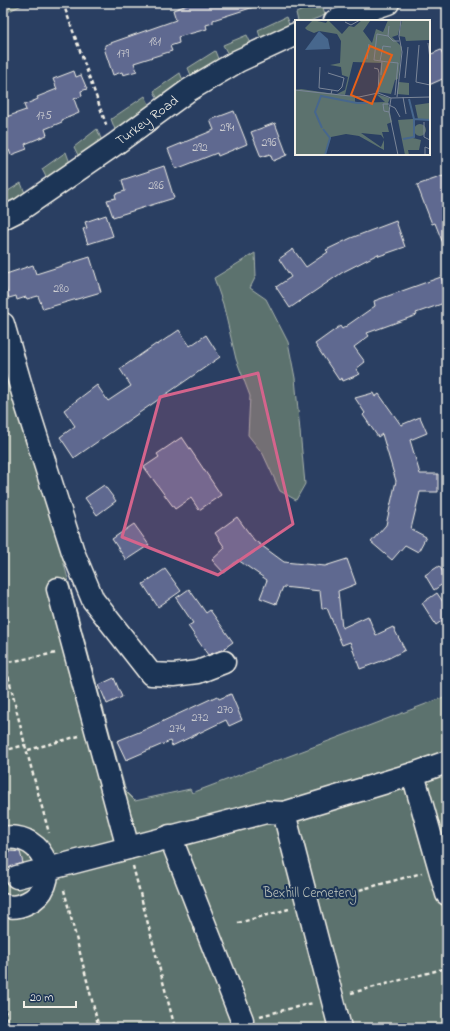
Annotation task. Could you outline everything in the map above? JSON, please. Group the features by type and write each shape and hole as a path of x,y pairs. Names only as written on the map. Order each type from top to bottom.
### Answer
{"street":[{"path":"338,20 388,3"},
{"name":"Turkey Road","path":"3,218 21,209 114,145 189,90 238,61 295,34"},
{"path":"3,324 73,552 93,600 151,674 174,675 198,672 224,662"},
{"path":"58,589 128,848"},
{"path":"8,879 266,812 284,813 413,774 447,762"},
{"path":"413,774 447,894"},
{"path":"284,813 340,1028"},
{"path":"170,836 242,1020 241,1028"},
{"path":"3,838 19,838 32,843 42,854 47,869 46,880 41,892 32,901 20,906 7,907 3,905"}],"path":[{"path":"63,3 114,145"},
{"path":"3,663 74,649"},
{"path":"28,750 96,731"},
{"path":"3,751 25,745"},
{"path":"128,848 175,1028"},
{"path":"238,923 440,868"},
{"path":"3,1003 4,1013 10,1028"}],"highlighted area":[{"path":"258,373 293,524 218,575 122,537 160,397"}],"green space":[{"path":"3,3 26,3 3,14"},
{"path":"321,3 325,15 312,20 298,20 296,13"},
{"path":"286,17 291,29 262,43 258,30"},
{"path":"247,35 253,48 230,58 223,45"},
{"path":"215,51 220,64 193,80 188,68"},
{"path":"180,73 185,85 160,104 154,91"},
{"path":"145,96 152,110 117,135 111,119"},
{"path":"97,129 102,141 79,157 74,147"},
{"path":"66,152 70,163 47,179 42,169"},
{"path":"21,183 25,193 3,210 3,194"},
{"path":"255,253 256,276 250,288 266,299 288,342 295,378 305,484 296,500 280,491 263,454 248,435 250,396 236,359 223,304 214,278"},
{"name":"Bexhill Cemetery","path":"3,345 53,514 64,564 126,792 135,801 190,789 192,793 447,696 447,1028 3,1028"}],"building":[{"path":"193,3 256,3 257,6 213,20 213,23 206,25 207,29 178,37 179,43 170,46 172,51 134,63 137,71 123,75 122,72 113,75 104,48 105,45 176,20 173,10"},
{"path":"441,50 447,66 447,77 430,85 430,55"},
{"path":"74,71 76,77 81,75 87,89 81,91 82,96 74,99 79,113 45,129 47,135 25,144 27,149 11,155 9,150 3,153 3,118 26,110 24,105 38,99 37,97 57,89 53,79"},
{"path":"234,111 247,144 218,156 217,153 176,169 168,149 214,130 210,120"},
{"path":"275,123 287,155 273,161 270,154 261,157 251,132"},
{"path":"164,166 174,198 113,217 107,200 116,198 115,194 125,191 122,180"},
{"path":"443,176 447,185 447,251 435,223 432,224 417,185"},
{"path":"106,215 113,236 88,244 83,229 87,228 85,222"},
{"path":"396,221 405,247 379,256 378,254 343,272 290,308 276,287 291,277 279,259 293,249 306,267 328,252 326,250 351,238"},
{"path":"90,257 101,292 43,309 38,296 27,299 26,297 17,300 16,296 9,298 3,280 3,275 33,265 36,274"},
{"path":"441,277 447,293 447,302 416,313 417,315 367,333 369,336 354,347 365,362 356,369 360,374 343,381 342,378 339,380 315,344 340,326 342,329 375,306 374,301"},
{"path":"179,330 190,346 206,335 220,357 74,458 60,437 75,426 64,410 97,385 108,401 131,386 120,369"},
{"path":"373,393 375,397 379,394 401,425 420,417 427,433 410,440 420,474 438,474 438,492 420,492 411,529 426,537 418,552 405,545 392,560 371,542 386,525 396,481 382,434 378,437 363,415 365,413 355,398"},
{"path":"182,437 221,495 199,510 191,498 175,509 144,467 159,457 157,454"},
{"path":"104,485 116,501 97,515 85,498"},
{"path":"237,517 254,540 284,562 325,566 347,559 356,584 338,591 342,628 368,616 376,635 393,627 405,650 387,659 360,669 350,642 342,645 327,608 322,609 320,591 283,587 276,604 260,598 267,580 238,560 224,573 212,560 225,548 215,533"},
{"path":"134,524 149,545 126,560 112,539"},
{"path":"439,566 447,578 447,581 434,590 425,575"},
{"path":"165,569 181,591 158,607 143,584"},
{"path":"189,589 206,613 210,610 233,642 222,650 208,655 188,626 193,623 176,598"},
{"path":"437,593 447,608 447,617 436,625 422,603"},
{"path":"114,678 122,697 107,704 99,685"},
{"path":"231,694 242,720 229,726 226,720 172,746 170,741 126,760 117,741 217,696 219,699"},
{"path":"3,852 20,852 23,863 9,868 5,874 3,874"}]}
